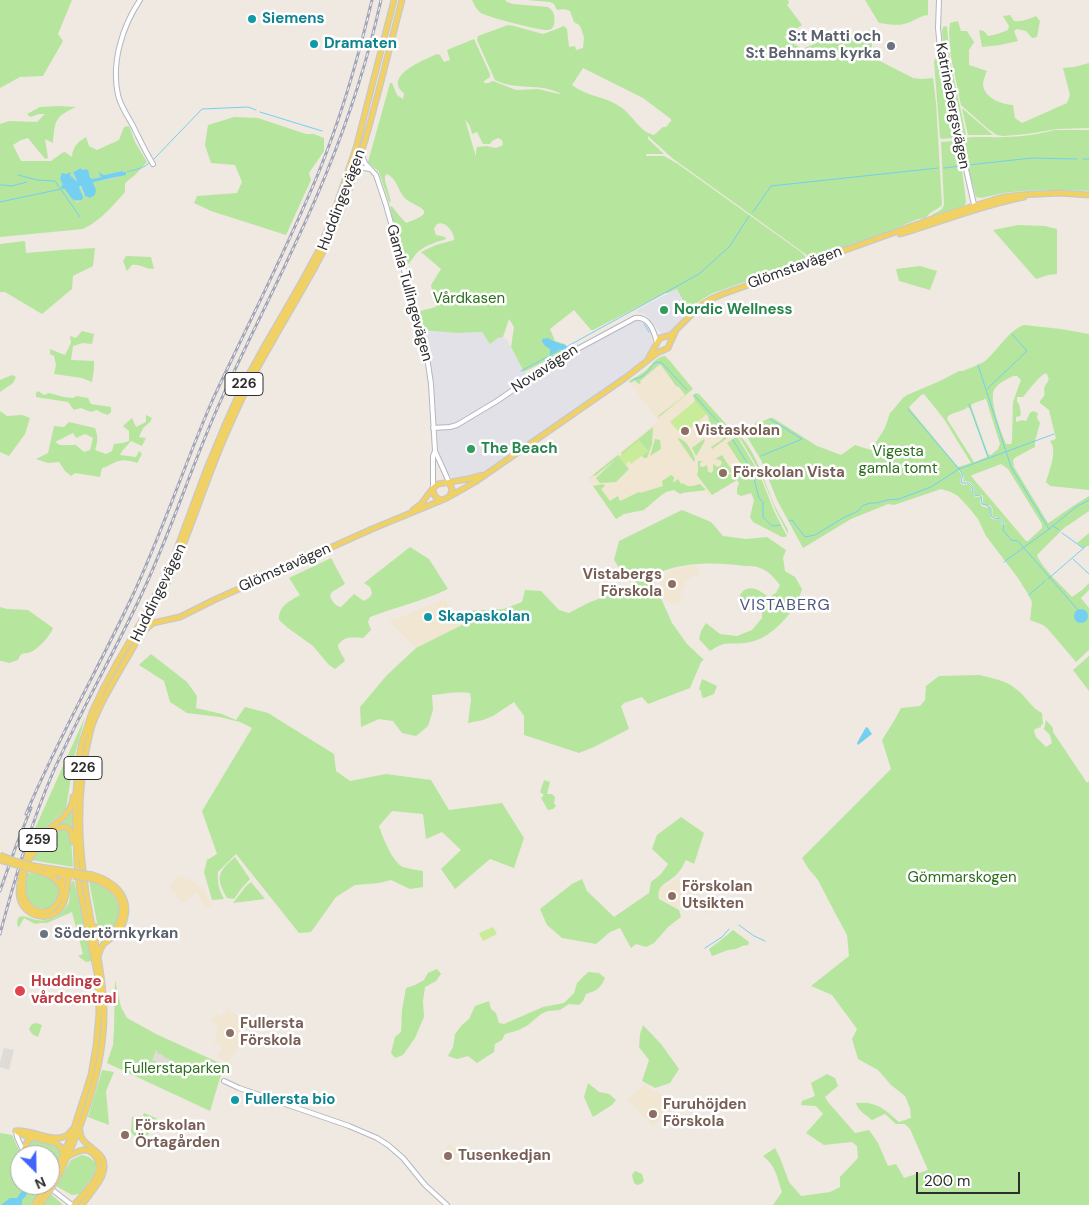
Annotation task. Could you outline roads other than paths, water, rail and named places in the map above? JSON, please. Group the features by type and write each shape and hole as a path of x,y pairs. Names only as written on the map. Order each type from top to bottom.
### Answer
{"main road":[{"name":"Huddingevägen","path":"77,1127 91,1075 99,1013 98,978 80,891 77,865 75,807 78,763 82,742 92,712 116,664 146,615 172,562 206,468 240,393 321,244 336,208 353,158 394,0"},
{"name":"Huddingevägen","path":"60,1166 94,1081 103,1034 104,992 85,889 79,807 84,761 93,724 102,703 152,614 180,553 230,426 268,349 322,254 337,222 361,153 402,0"},
{"name":"Glömstavägen","path":"647,360 659,339 676,330 691,314 711,299 929,220 974,208 1043,194 1089,194"},
{"name":"Glömstavägen","path":"139,638 152,623 180,617 214,600 421,510 475,482 668,347 676,330"},
{"path":"664,337 669,339 670,343"},
{"path":"657,343 659,348 663,350"},
{"name":"Glömstavägen","path":"406,515 421,504 438,484 468,480 490,472"},
{"path":"449,482 452,489 450,496"},
{"path":"433,489 435,496 442,500"},
{"path":"146,615 152,614 164,620"},
{"name":"259","path":"69,874 64,902 55,913 49,916 35,916 23,906 19,896 22,866 42,836 68,812 76,787"},
{"path":"69,874 62,888 59,902 55,907 39,912 29,906 24,896 23,888 26,866 35,849 50,833 59,828 66,827 71,830 77,865"},
{"name":"259","path":"0,855 34,868"},
{"name":"259","path":"0,860 34,868 93,877 108,886 120,900 122,910 117,928 110,934 99,934 89,910"},
{"path":"34,868 51,875 62,888"},
{"path":"93,877 110,883 118,890 124,898 127,910 124,922 118,932 100,947 98,957"},
{"path":"16,1131 22,1130 56,1138 66,1136 77,1127 83,1141 98,1151 104,1168 101,1177 82,1205"},
{"path":"16,1131 20,1134 56,1143 61,1147 65,1156 84,1150 94,1154 98,1161 99,1168 97,1174 86,1192 73,1205"},
{"path":"26,1145 27,1142 34,1137"}],"street":[{"path":"140,0 131,14 122,35 116,74 118,96 152,162"},
{"name":"Katrinebergsvägen","path":"939,0 938,28 941,58 974,208"},
{"name":"Gamla Tullingevägen","path":"361,153 365,163 376,175 386,204 426,350 431,384 435,451 449,482"},
{"path":"353,158 357,165 370,169"},
{"name":"Novavägen","path":"433,428 457,425 497,401 554,361 632,319 638,317 646,320 654,331 664,337"},
{"path":"654,331 657,343"},
{"name":"Gamla Tullingevägen","path":"433,489 433,456 435,451"},
{"path":"224,1081 377,1138 404,1158 425,1185 447,1205"},
{"path":"16,1131 20,1145"},
{"path":"60,1195 73,1205"}],"water":[{"path":"81,168 82,170 88,170 92,179 101,177 100,171 104,175 122,171 126,172 126,175 94,182 95,195 90,198 85,196 80,186 83,197 82,200 76,201 65,189 62,189 61,186 63,185 60,179 62,173 71,172 70,175 77,181 73,172"},
{"path":"548,338 569,347 563,351 560,349 550,355 550,349 542,341 542,339"},
{"path":"1078,609 1084,609 1088,616 1084,623 1078,623 1074,619 1074,613"},
{"path":"866,727 872,734 858,745 857,743"},
{"path":"19,1195 26,1195 22,1200 22,1205 1,1205 10,1198 17,1198"}],"waterway":[{"path":"153,160 202,109 248,107 256,110"},
{"path":"260,112 322,131"},
{"path":"968,165 1032,158 1077,159"},
{"path":"1083,159 1089,159"},
{"path":"127,172 150,162"},
{"path":"944,168 960,166"},
{"path":"753,212 771,186 938,168"},
{"path":"18,175 37,180 55,181 80,217"},
{"path":"0,185 12,186 27,182"},
{"path":"0,202 61,189"},
{"path":"568,346 699,274 730,246 749,216"},
{"path":"644,324 649,332"},
{"path":"987,389 1027,351 1012,334"},
{"path":"521,371 562,349"},
{"path":"634,379 646,374 654,363 660,362 687,390"},
{"path":"978,365 1011,467 1049,529"},
{"path":"694,395 727,432"},
{"path":"969,404 988,457"},
{"path":"908,409 959,469 1054,434"},
{"path":"761,456 802,439 770,419"},
{"path":"733,440 752,471 759,498 763,502 763,517 771,525 780,525"},
{"path":"789,521 792,520 805,537 815,535 858,511 862,506 899,499 931,487 959,469 963,475 962,483 969,483 973,487 973,494 981,496 982,504 989,506 992,517 999,518 1004,524 1003,530 1011,540 1018,541 1078,610"},
{"path":"1004,562 1076,507 1089,500"},
{"path":"1053,526 1059,530"},
{"path":"1062,533 1083,548"},
{"path":"1048,579 1086,546"},
{"path":"1073,559 1089,574"},
{"path":"1029,595 1045,581"},
{"path":"739,925 754,936 765,941"},
{"path":"705,948 722,937 729,929"}],"railway":[{"path":"26,814 142,574 213,399 306,203 334,131 348,88 372,0"},
{"path":"0,934 24,851 54,770 150,577 221,400 326,174 357,88 381,0"},
{"path":"0,891 31,808"}],"place":[{"name":"Siemens","path":"252,19"},
{"name":"Dramaten","path":"314,44"},
{"name":"S:t Matti och S:t Behnams kyrka","path":"891,46"},
{"name":"Nordic Wellness","path":"664,310"},
{"name":"Vistaskolan","path":"685,431"},
{"name":"The Beach","path":"471,449"},
{"name":"Förskolan Vista","path":"723,473"},
{"name":"Vistabergs Förskola","path":"672,584"},
{"name":"Skapaskolan","path":"428,617"},
{"name":"Förskolan Utsikten","path":"672,896"},
{"name":"Södertörnkyrkan","path":"44,934"},
{"name":"Huddinge vårdcentral","path":"20,991"},
{"name":"Fullersta Förskola","path":"230,1033"},
{"name":"Fullersta bio","path":"235,1100"},
{"name":"Furuhöjden Förskola","path":"653,1114"},
{"name":"Förskolan Örtagården","path":"125,1135"},
{"name":"Tusenkedjan","path":"448,1156"}],"district":[{"name":"VISTABERG","path":"785,606"}],"park label":[{"name":"Vårdkasen","path":"469,299"},
{"name":"Vigesta gamla tomt","path":"898,460"},
{"name":"Gömmarskogen","path":"962,878"},
{"name":"Fullerstaparken","path":"177,1069"}]}
